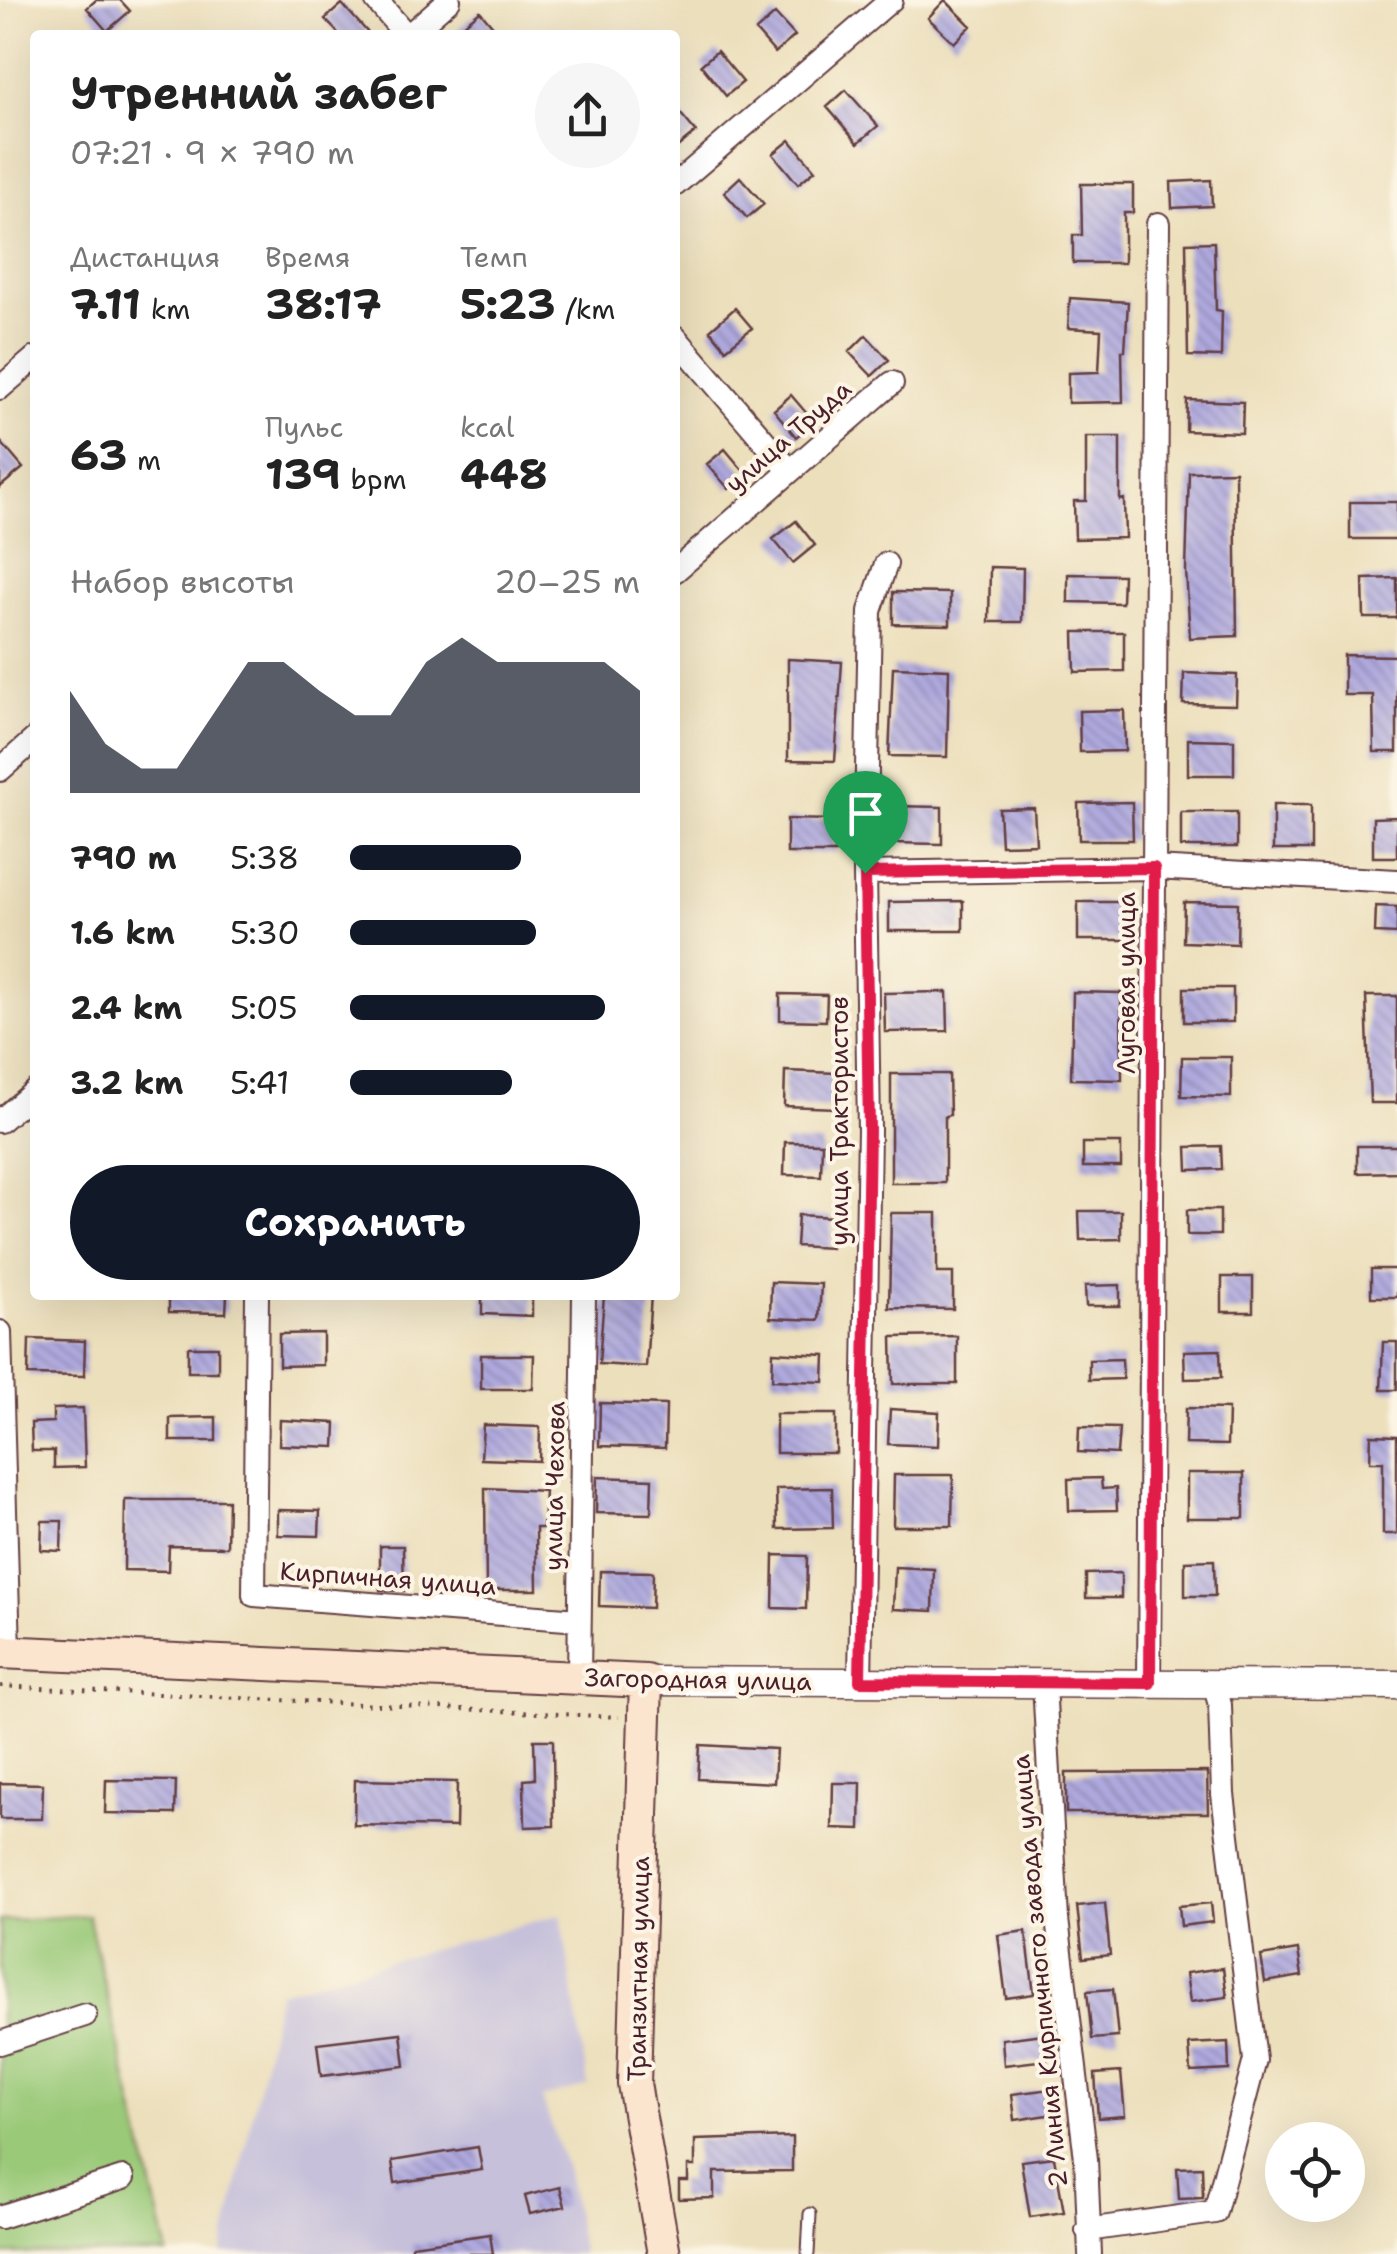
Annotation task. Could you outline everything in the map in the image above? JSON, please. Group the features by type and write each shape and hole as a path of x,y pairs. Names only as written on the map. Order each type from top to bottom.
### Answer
{"main road":[{"name":"Загородная улица","path":"5,1651 646,1681"},
{"name":"Транзитная улица","path":"646,1681 634,2084 664,2254"}],"street":[{"path":"376,0 403,30"},
{"path":"413,30 449,0"},
{"path":"680,181 890,0"},
{"name":"Луговая улица","path":"1150,1683 1158,224"},
{"path":"680,343 790,472"},
{"path":"0,388 30,362"},
{"name":"улица Труда","path":"680,567 892,383"},
{"name":"улица Трактористов","path":"860,1681 869,1130 865,873 870,610 886,564"},
{"path":"0,770 30,743"},
{"path":"865,873 1154,868 1397,881"},
{"path":"0,1121 30,1095"},
{"name":"Кирпичная улица","path":"257,1300 254,1595 579,1620"},
{"name":"улица Чехова","path":"579,1678 584,1300"},
{"path":"0,1332 9,1614 5,1651"},
{"name":"Загородная улица","path":"646,1681 1397,1685"},
{"name":"2 Линия Кирпичного завода улица","path":"1044,1683 1057,1919 1086,2159 1090,2254"},
{"path":"1087,2230 1216,2212 1255,2060 1223,1794 1220,1705 1214,1684"},
{"path":"0,2043 85,2015"},
{"path":"0,2217 123,2178"}],"lane":[{"path":"808,2254 810,2214"}],"path":[{"path":"0,1686 645,1718"}],"shaded area":[{"path":"561,1914 588,2086 542,2098 567,2171 582,2254 222,2254 279,1992"}],"green space":[{"path":"88,1915 168,2254 0,2254 0,1921"}],"building":[{"path":"96,0 120,0 130,11 106,30 87,8"},
{"path":"945,0 971,26 954,43 928,18"},
{"path":"342,4 365,30 335,30 325,19"},
{"path":"480,11 496,30 457,30"},
{"path":"775,14 795,36 775,53 756,31"},
{"path":"717,51 743,82 726,96 701,65"},
{"path":"846,90 878,126 858,143 827,107"},
{"path":"680,113 696,132 680,145"},
{"path":"790,140 815,170 798,184 773,154"},
{"path":"740,177 764,204 747,218 724,192"},
{"path":"1211,180 1212,206 1172,208 1171,182"},
{"path":"1081,184 1133,184 1133,213 1124,213 1124,263 1073,263 1073,235 1082,235"},
{"path":"1214,242 1216,310 1222,311 1221,357 1188,356 1186,243"},
{"path":"1070,298 1128,302 1122,351 1123,402 1068,403 1068,373 1099,372 1101,330 1068,328"},
{"path":"735,308 752,328 726,349 710,330"},
{"path":"866,335 889,360 872,376 849,352"},
{"path":"791,395 814,422 796,437 774,410"},
{"path":"1187,400 1243,402 1242,433 1186,431"},
{"path":"1086,437 1120,437 1120,500 1124,499 1125,538 1075,539 1074,501 1086,501"},
{"path":"0,441 23,468 0,487"},
{"path":"725,449 746,474 729,489 707,464"},
{"path":"1235,471 1237,636 1190,638 1186,570 1189,472"},
{"path":"1350,502 1397,502 1397,539 1350,539"},
{"path":"796,521 815,545 793,563 773,539"},
{"path":"990,567 1023,568 1022,622 989,622"},
{"path":"1068,574 1123,575 1122,603 1068,602"},
{"path":"1397,578 1397,618 1364,618 1363,579"},
{"path":"893,592 950,593 950,625 893,624"},
{"path":"1074,632 1124,632 1124,671 1075,672"},
{"path":"1344,655 1397,656 1397,752 1374,752 1373,695 1344,695"},
{"path":"788,659 842,662 835,761 788,760"},
{"path":"893,667 949,669 947,757 889,756"},
{"path":"1184,673 1237,675 1236,705 1183,704"},
{"path":"1124,710 1125,751 1080,752 1079,711"},
{"path":"1188,739 1234,740 1234,775 1188,775"},
{"path":"1132,802 1133,840 1079,840 1078,803"},
{"path":"1273,805 1311,805 1311,850 1273,850"},
{"path":"891,806 942,807 942,844 890,843"},
{"path":"1034,808 1036,844 1001,845 999,809"},
{"path":"1181,812 1237,812 1237,847 1181,847"},
{"path":"1397,817 1397,857 1373,857 1373,818"},
{"path":"787,819 835,820 835,853 787,853"},
{"path":"963,901 963,931 889,931 889,902"},
{"path":"1078,902 1127,902 1127,940 1078,940"},
{"path":"1184,902 1238,903 1237,944 1183,942"},
{"path":"1376,906 1397,907 1397,934 1375,933"},
{"path":"1184,988 1233,988 1233,1022 1184,1022"},
{"path":"947,992 948,1031 885,1032 884,993"},
{"path":"1073,992 1121,993 1122,1080 1071,1079"},
{"path":"780,994 827,995 826,1021 780,1020"},
{"path":"1366,996 1397,996 1397,1103 1370,1103"},
{"path":"1182,1057 1231,1057 1231,1097 1181,1096"},
{"path":"785,1071 837,1073 836,1108 784,1106"},
{"path":"891,1074 949,1074 945,1183 891,1183"},
{"path":"785,1142 822,1143 821,1176 784,1175"},
{"path":"1083,1143 1121,1143 1121,1167 1083,1167"},
{"path":"1221,1146 1222,1169 1188,1170 1187,1147"},
{"path":"1357,1146 1397,1146 1397,1172 1357,1173"},
{"path":"1187,1210 1220,1210 1220,1235 1187,1235"},
{"path":"1079,1211 1121,1211 1121,1239 1080,1240"},
{"path":"891,1213 937,1213 937,1273 953,1273 953,1309 889,1308"},
{"path":"798,1215 832,1217 831,1248 796,1246"},
{"path":"1371,1269 1397,1269 1397,1297 1371,1297"},
{"path":"1222,1277 1253,1277 1253,1312 1222,1312"},
{"path":"771,1282 821,1284 819,1320 770,1318"},
{"path":"1120,1285 1120,1306 1086,1306 1085,1286"},
{"path":"169,1300 227,1300 226,1313 169,1312"},
{"path":"482,1300 532,1300 532,1316 482,1314"},
{"path":"604,1300 651,1300 646,1367 599,1364"},
{"path":"323,1333 323,1365 279,1366 279,1334"},
{"path":"957,1336 957,1384 893,1384 892,1337"},
{"path":"29,1339 85,1341 84,1376 28,1375"},
{"path":"1383,1342 1397,1342 1397,1390 1381,1390"},
{"path":"188,1347 218,1347 218,1372 188,1372"},
{"path":"1220,1350 1221,1378 1185,1379 1184,1351"},
{"path":"773,1352 825,1355 824,1382 772,1380"},
{"path":"481,1355 534,1355 533,1389 481,1389"},
{"path":"1122,1359 1123,1379 1089,1380 1089,1360"},
{"path":"600,1403 666,1405 665,1448 599,1446"},
{"path":"83,1408 85,1467 54,1468 54,1451 32,1451 31,1423 53,1422 53,1409"},
{"path":"1186,1408 1228,1409 1227,1445 1185,1444"},
{"path":"890,1409 939,1412 938,1446 888,1444"},
{"path":"776,1414 836,1414 836,1453 776,1453"},
{"path":"216,1417 216,1441 170,1441 170,1418"},
{"path":"280,1420 336,1423 335,1447 279,1445"},
{"path":"483,1425 540,1427 539,1461 481,1459"},
{"path":"1079,1427 1119,1428 1117,1454 1078,1452"},
{"path":"1371,1435 1397,1436 1397,1534 1383,1534 1383,1462 1370,1462"},
{"path":"1187,1473 1244,1473 1244,1518 1187,1518"},
{"path":"894,1475 953,1475 952,1526 893,1526"},
{"path":"597,1477 652,1479 651,1514 596,1513"},
{"path":"1101,1478 1102,1489 1116,1488 1117,1510 1069,1511 1068,1479"},
{"path":"485,1488 545,1491 543,1528 536,1528 537,1590 486,1590"},
{"path":"832,1488 833,1528 777,1529 776,1489"},
{"path":"125,1500 228,1500 227,1547 169,1546 168,1571 124,1570"},
{"path":"278,1510 320,1511 319,1536 278,1535"},
{"path":"42,1521 62,1521 61,1551 41,1550"},
{"path":"380,1546 403,1546 404,1591 380,1590"},
{"path":"774,1555 807,1556 806,1609 773,1608"},
{"path":"1214,1560 1215,1596 1185,1596 1185,1561"},
{"path":"895,1567 934,1569 933,1611 893,1609"},
{"path":"600,1571 653,1572 652,1608 599,1606"},
{"path":"1121,1573 1121,1598 1086,1598 1086,1574"},
{"path":"534,1740 553,1740 554,1826 525,1827 524,1780 535,1779"},
{"path":"700,1745 776,1749 774,1783 698,1779"},
{"path":"1207,1772 1208,1813 1066,1813 1066,1773"},
{"path":"106,1780 176,1781 175,1814 105,1813"},
{"path":"355,1780 457,1782 456,1827 354,1825"},
{"path":"0,1783 43,1784 42,1819 0,1819"},
{"path":"833,1783 861,1783 860,1829 832,1828"},
{"path":"1105,1903 1110,1955 1083,1958 1077,1906"},
{"path":"1211,1903 1213,1922 1181,1926 1179,1906"},
{"path":"1026,1931 1034,1994 1006,1998 998,1935"},
{"path":"1298,1950 1302,1976 1265,1982 1261,1956"},
{"path":"1223,1968 1227,1997 1190,2002 1186,1973"},
{"path":"1113,1989 1118,2037 1092,2039 1087,1991"},
{"path":"401,2033 405,2066 321,2076 317,2043"},
{"path":"1044,2034 1047,2060 1004,2065 1002,2039"},
{"path":"1228,2042 1229,2070 1191,2072 1189,2044"},
{"path":"1121,2072 1125,2116 1098,2118 1095,2074"},
{"path":"1051,2089 1055,2114 1015,2120 1012,2094"},
{"path":"792,2137 792,2171 714,2172 714,2198 679,2199 679,2181 688,2181 688,2166 695,2166 695,2140"},
{"path":"478,2147 482,2170 395,2183 392,2161"},
{"path":"1054,2157 1064,2212 1030,2217 1021,2161"},
{"path":"1202,2167 1203,2198 1179,2199 1177,2168"},
{"path":"560,2187 565,2206 530,2214 525,2196"},
{"path":"490,2234 493,2254 412,2254 412,2245"}],"route":[{"path":"1154,868 1150,1683 860,1681 869,1130 865,873 1154,868"}]}
